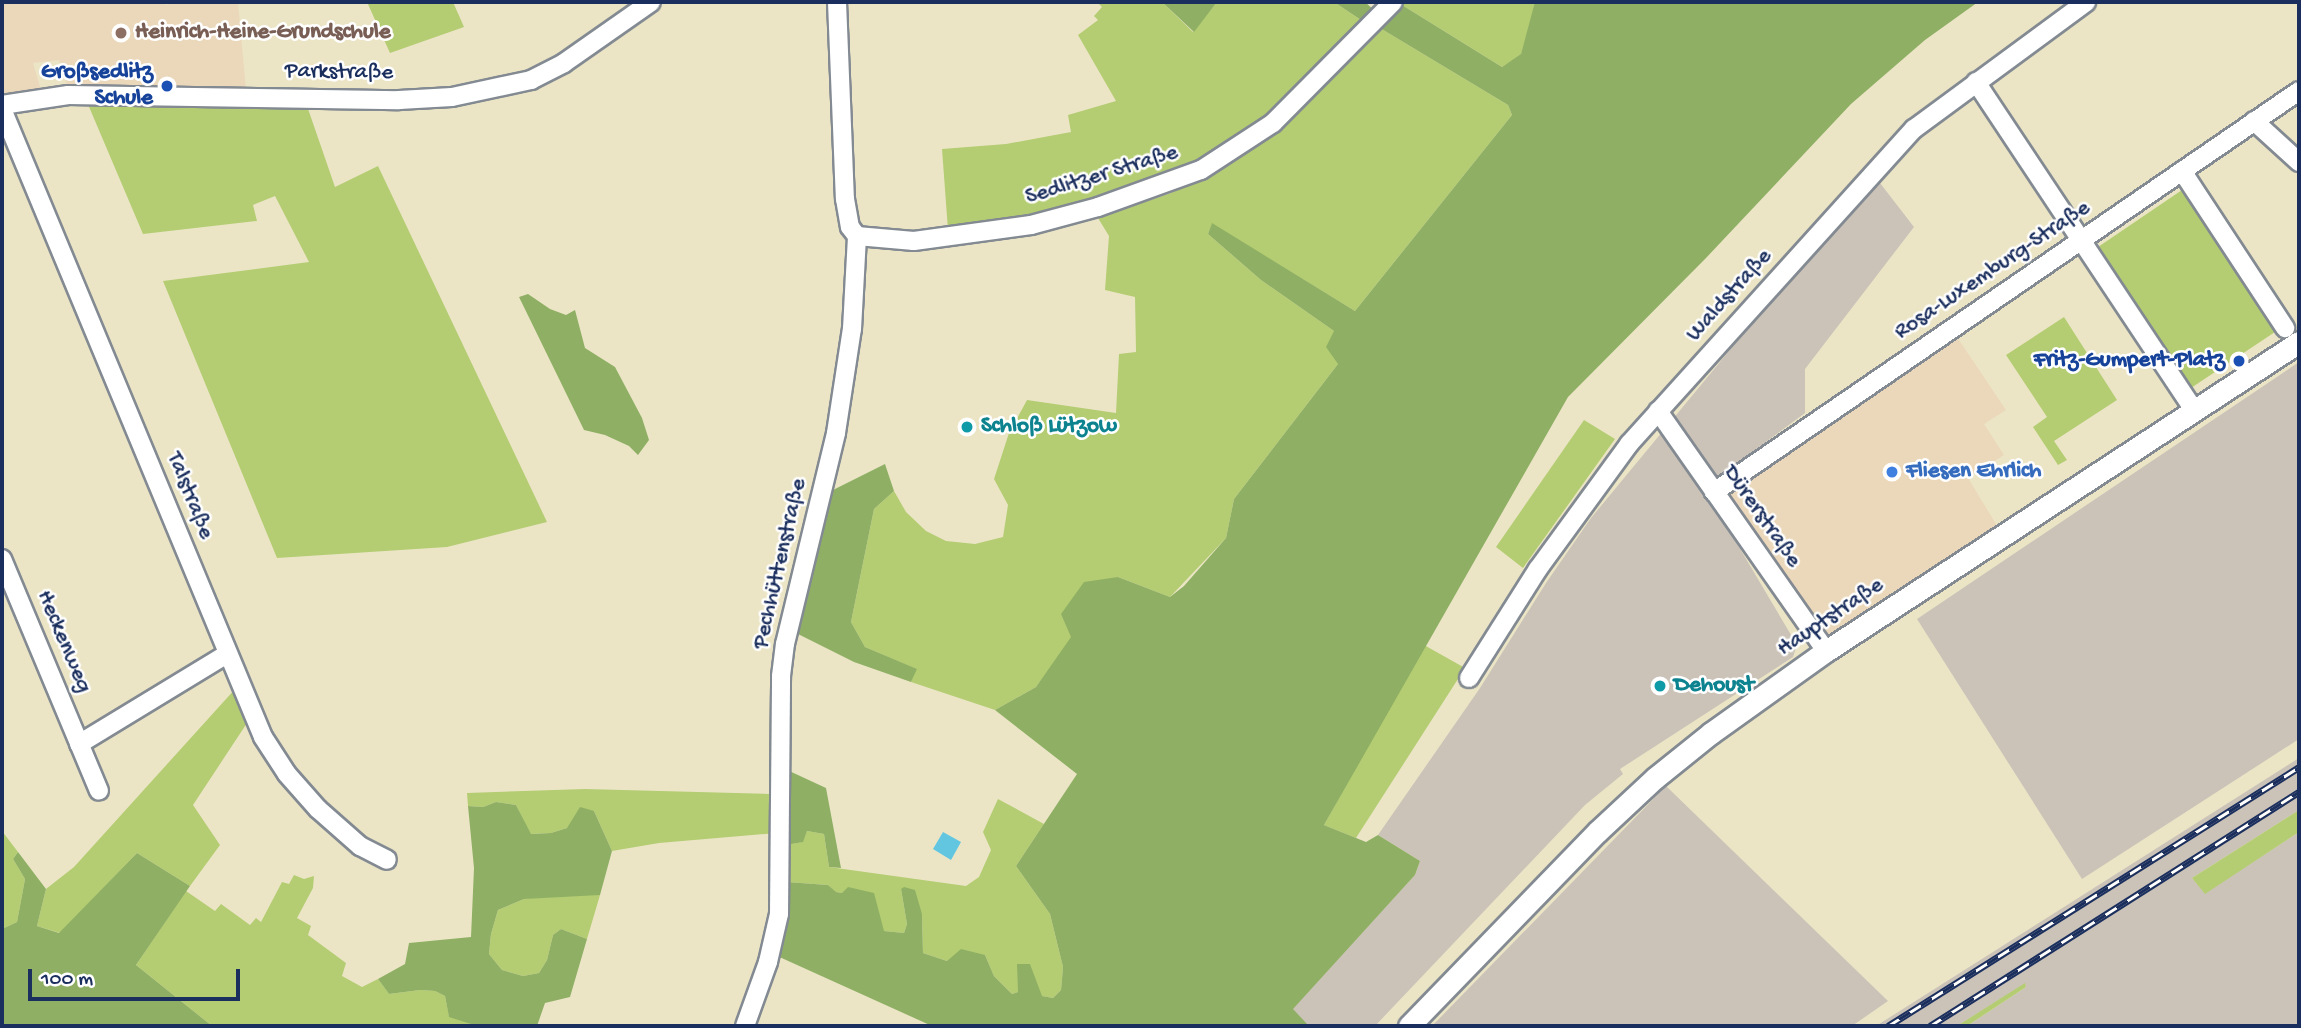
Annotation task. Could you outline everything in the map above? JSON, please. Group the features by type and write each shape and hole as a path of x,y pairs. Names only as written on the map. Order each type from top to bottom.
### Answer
{"main road":[{"name":"Hauptstraße","path":"1409,1026 1597,832 1655,778 1826,651 2195,412 2292,335"}],"street":[{"name":"Parkstraße","path":"2,107 68,94 399,100 452,97 531,80 564,63 652,2"},
{"name":"Pechhüttenstraße","path":"745,1026 768,962 779,914 782,676 785,644 836,433 852,329 854,232 845,199 837,2"},
{"name":"Sedlitzer Straße","path":"854,232 914,241 1031,225 1110,203 1201,170 1281,116 1393,2"},
{"name":"Waldstraße","path":"1469,678 1538,569 1629,444 1914,129 2086,2"},
{"path":"1976,82 2195,412"},
{"name":"Rosa-Luxemburg-Straße","path":"1714,492 2299,91"},
{"name":"Talstraße","path":"2,107 262,737 287,774 344,832 375,856 387,860"},
{"path":"2254,121 2299,162"},
{"path":"2182,171 2292,335"},
{"name":"Dürerstraße","path":"1658,411 1826,651"},
{"name":"Heckenweg","path":"2,558 99,791"},
{"path":"79,744 227,654"}],"shaded area":[{"name":"Heinrich-Heine-Grundschule","path":"2,2 164,2 166,5 174,2 238,2 246,90 68,88 59,60 33,63 41,90 4,94"},
{"path":"1880,183 1914,227 1805,369 1805,413 1704,488 1797,645 1793,657 1620,769 1623,774 1585,805 1375,1026 1309,1026 1292,1009 1415,875 1420,861 1378,835 1480,688 1546,583 1591,518 1758,316"},
{"path":"1955,334 2006,410 1984,424 2004,455 1968,478 1999,529 1843,633 1828,634 1817,628 1724,493"},
{"path":"2299,362 2299,739 2082,879 1917,619"},
{"path":"2299,758 2299,810 2192,878 2205,893 2299,832 2299,1026 1967,1026 2026,987 2025,984 1957,1026 1876,1026"},
{"path":"1666,786 1888,1001 1852,1026 1432,1026"}],"green space":[{"path":"367,2 453,2 464,27 390,53"},
{"path":"1097,2 1162,2 1193,32 1217,2 1334,2 1364,22 1291,100 1198,165 1033,219 948,230 942,149 1006,144 1071,132 1068,115 1116,101 1078,35 1098,20 1094,16 1102,7"},
{"path":"1162,2 1217,2 1194,32"},
{"path":"1334,2 1365,2 1375,11 1364,22"},
{"path":"1405,2 1536,3 1521,55 1502,67 1402,5"},
{"path":"1535,2 1978,2 1925,40 1851,104 1706,258 1568,397 1324,825 1366,842 1378,835 1420,861 1415,875 1293,1009 1309,1026 932,1026 775,955 787,882 828,885 836,892 842,893 848,887 874,893 884,931 904,933 907,924 901,889 904,887 915,890 922,914 923,953 947,961 961,949 985,955 994,976 1012,994 1018,992 1017,964 1030,964 1042,996 1053,998 1061,990 1063,967 1050,914 1016,866 1077,774 995,710 1036,687 1071,637 1061,614 1084,582 1118,577 1170,597 1184,586 1226,538 1234,499 1338,364 1326,347 1334,331 1261,280 1208,234 1212,223 1355,311 1512,115 1508,105 1380,28 1402,5 1502,67 1521,54"},
{"path":"1380,28 1508,105 1512,115 1355,311 1212,224 1208,234 1261,280 1334,331 1338,364 1234,499 1226,538 1170,597 1118,577 1036,687 995,710 911,682 916,669 865,647 851,622 874,509 894,491 906,512 926,531 946,541 975,544 1003,537 1008,505 994,479 1009,433 1027,400 1116,413 1119,354 1136,352 1135,297 1105,290 1109,236 1098,218 1171,193 1233,161 1302,110"},
{"path":"87,102 306,103 335,187 378,166 547,522 447,547 277,558 163,281 309,262 275,196 253,205 257,221 143,234"},
{"path":"2182,190 2275,332 2191,388 2098,247"},
{"path":"528,294 550,309 566,315 575,310 585,348 615,367 642,418 649,440 638,455 629,446 605,435 584,430 519,297"},
{"path":"2064,317 2117,400 2054,441 2067,460 2058,465 2033,427 2047,417 2006,355"},
{"path":"1584,420 1615,439 1523,568 1496,547"},
{"path":"885,464 894,491 874,509 851,622 865,647 917,669 911,682 854,662 792,631 829,492"},
{"path":"1424,645 1465,668 1356,838 1324,825"},
{"path":"236,688 249,720 193,805 220,845 190,886 137,853 60,933 37,926 46,889 74,867"},
{"path":"785,769 826,788 841,868 829,867 824,834 807,831 803,842 786,845"},
{"path":"585,789 770,794 777,797 777,833 659,843 612,851 594,811 567,828 551,833 530,834 516,805 496,802 483,807 468,806 467,793"},
{"path":"998,799 1044,824 1016,866 1050,914 1063,967 1061,990 1053,998 1018,992 1012,994 994,976 985,955 947,961 923,953 922,914 901,889 907,924 904,933 884,931 842,893 835,892 828,885 787,882 786,845 802,842 807,831 824,834 829,867 966,886 979,877 991,850 983,832"},
{"path":"496,802 516,805 531,834 551,833 567,828 580,807 594,811 612,851 600,895 524,899 498,910 489,954 502,970 523,976 539,973 547,960 553,935 561,929 587,939 570,997 545,1003 537,1026 477,1026 449,1017 445,996 435,991 389,994 378,979 405,964 409,943 471,937 474,868 468,806 483,807"},
{"path":"2299,810 2299,832 2205,894 2192,878"},
{"path":"2,831 18,852 13,859 25,879 17,922 2,929"},
{"path":"18,852 46,889 37,926 59,933 137,853 190,886 136,965 212,1026 2,1024 2,929 17,922 25,879 13,859"},
{"path":"294,875 304,879 314,876 313,888 297,918 311,926 308,935 346,963 342,976 362,987 378,979 389,994 435,991 445,996 449,1016 477,1026 212,1026 136,965 186,891 215,911 221,904 250,925 256,918 261,922 282,882 289,884"},
{"path":"549,895 600,895 587,939 561,929 553,935 547,960 539,973 523,976 502,970 489,954 498,910 524,899"},
{"path":"2025,983 2026,987 1967,1026 1957,1026"}],"water":[{"path":"943,832 961,842 951,860 933,849"}],"railway":[{"path":"1888,1026 2299,767"},
{"path":"1930,1026 2299,792"}],"place":[{"name":"Heinrich-Heine-Grundschule","path":"121,33"},
{"name":"Großsedlitz Schule","path":"167,86"},
{"name":"Fritz-Gumpert-Platz","path":"2239,361"},
{"name":"Schloß Lützow","path":"967,427"},
{"name":"Fliesen Ehrlich","path":"1892,472"},
{"name":"Dehoust","path":"1660,686"}]}
